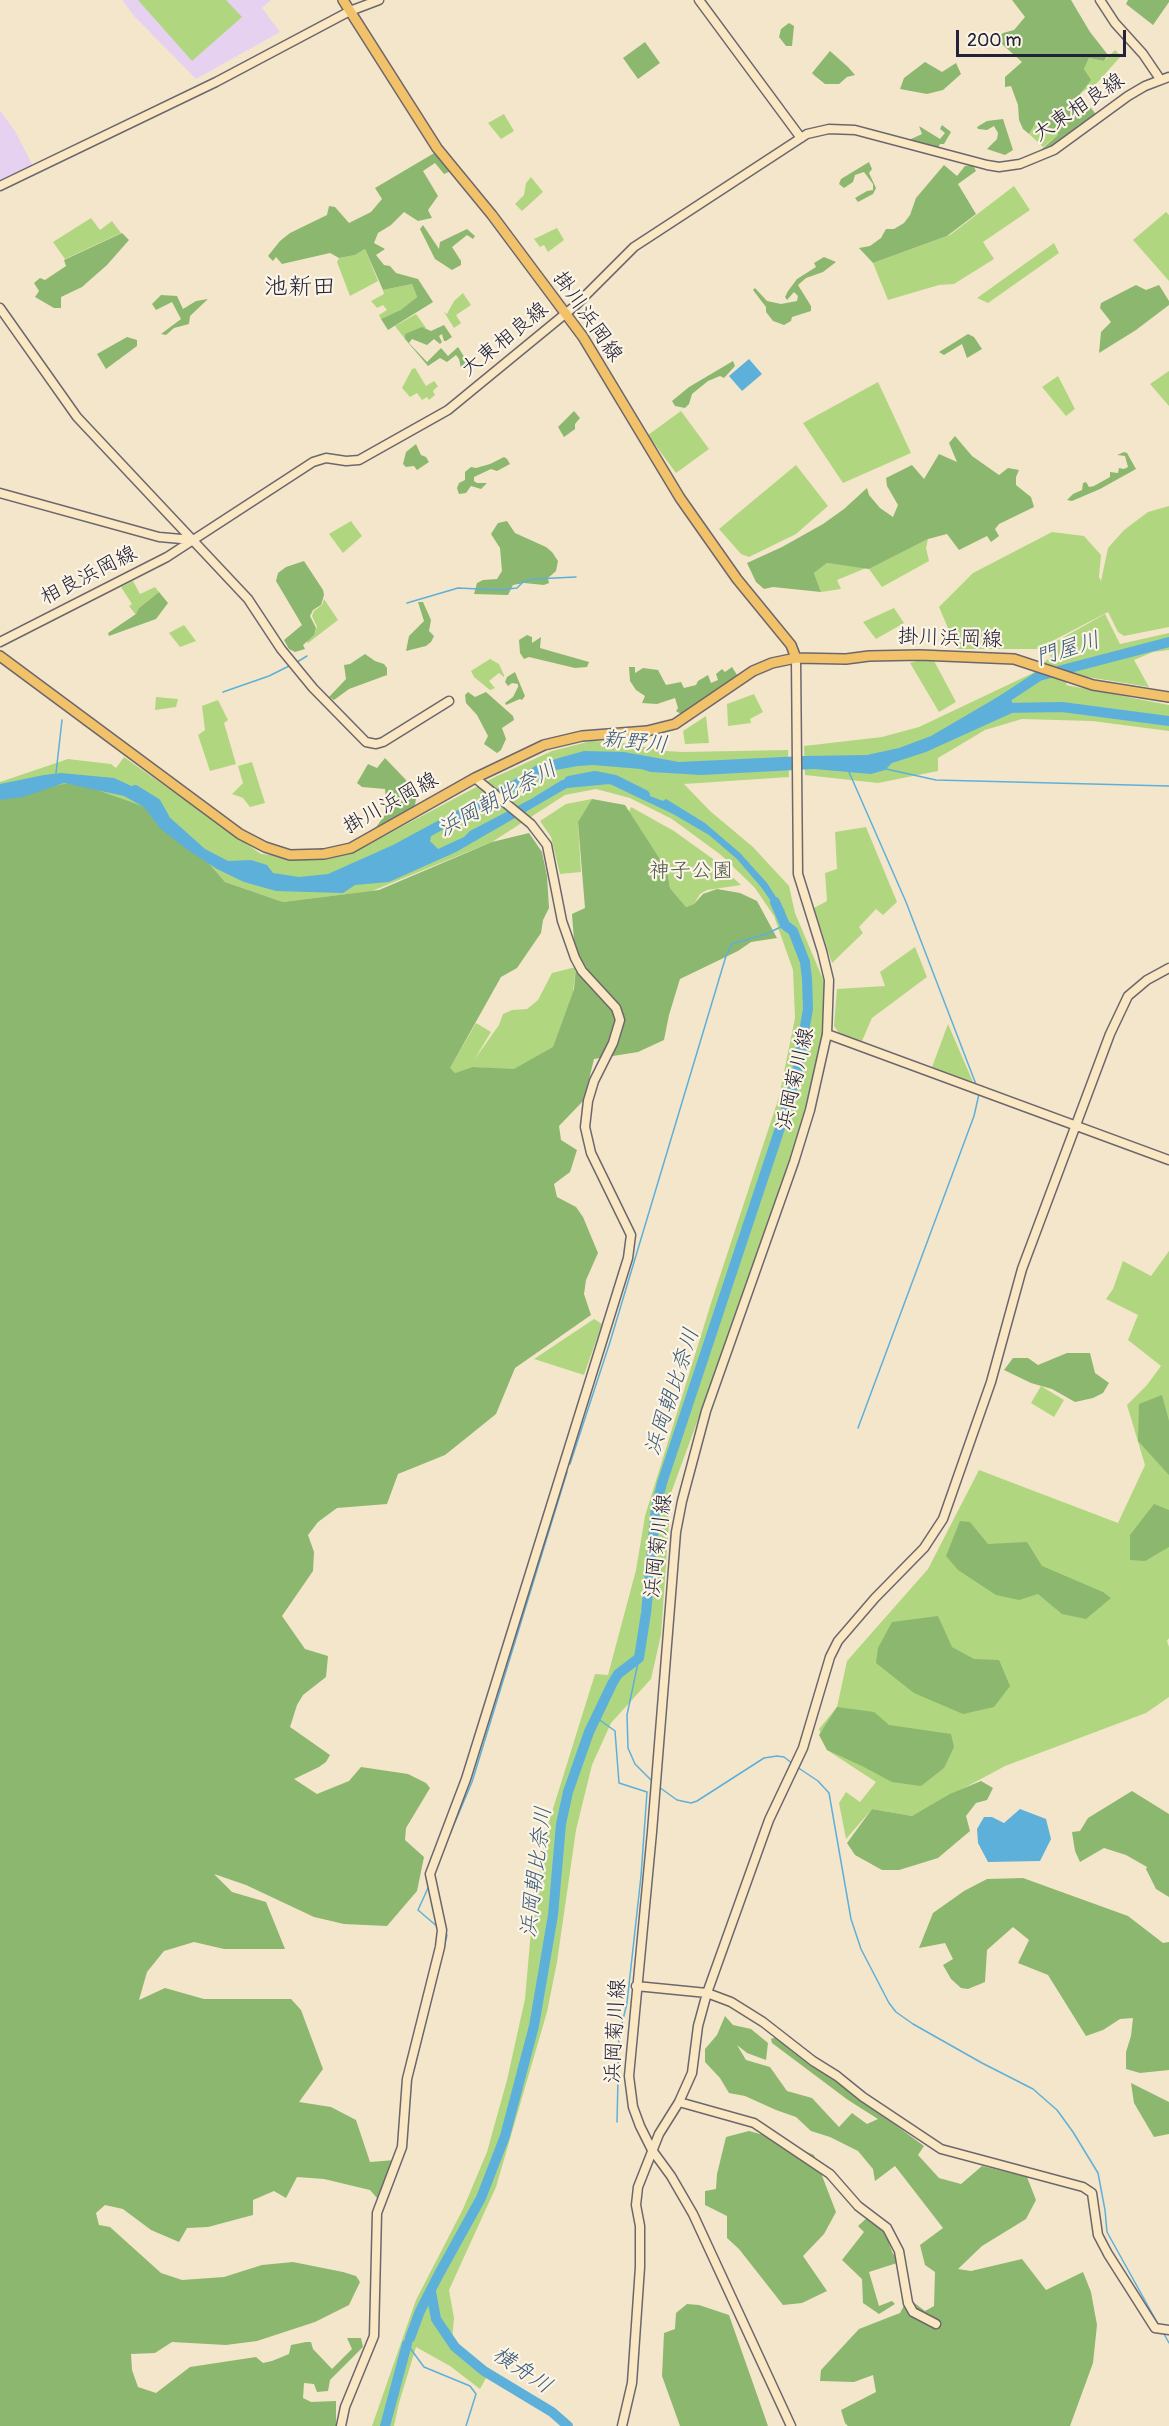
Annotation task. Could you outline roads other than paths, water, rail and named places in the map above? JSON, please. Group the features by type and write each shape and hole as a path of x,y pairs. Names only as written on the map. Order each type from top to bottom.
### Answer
{"main road":[{"name":"掛川浜岡線","path":"344,0 437,148 492,215 566,313 588,345 680,498 737,579 791,645 796,658"},
{"name":"掛川浜岡線","path":"0,656 240,834 265,847 290,855 324,854 351,848 544,745 582,736 630,734 675,724 753,671 772,663 796,658 989,656 1014,659 1093,685 1169,697"}],"street":[{"path":"0,186 216,82 350,11 379,0"},
{"path":"699,0 801,138"},
{"path":"1100,0 1115,23 1165,78"},
{"name":"大東相良線","path":"193,540 313,462 326,458 359,460 448,410 566,313 634,247 807,134 829,129 855,130 987,165 999,167 1020,164 1054,150 1128,96 1165,78"},
{"path":"0,308 77,417 248,599 293,664 339,716 366,742 371,744 383,742 449,701"},
{"path":"0,492 159,537 193,540"},
{"name":"相良浜岡線","path":"0,642 140,572 193,540"},
{"name":"浜岡菊川線","path":"791,2426 693,2214 671,2176 652,2150 640,2126 630,2095 629,2058 652,1832 676,1532 706,1411 797,1152 813,1100 827,1034 829,980 798,874 796,658"},
{"path":"341,2426 345,2407 374,2336 377,2213 402,2147 406,2079 441,1936 441,1925 430,1874 466,1779 628,1258 631,1235 591,1153 585,1127 586,1111 594,1081 614,1043 620,1020 616,1008 582,970 575,958 562,921 547,844 527,821 478,781"},
{"path":"622,2426 632,2383 640,2267 640,2226 636,2205 639,2187 659,2134 679,2102 692,2073 698,2026 707,1993 769,1820 803,1748 830,1657 838,1641 875,1598 924,1548 944,1519 991,1382 1022,1269 1122,1006 1137,987 1169,968"},
{"path":"827,1034 1169,1160"},
{"path":"636,1986 707,1993 745,2010 863,2097 942,2149 958,2156 1083,2187 1092,2193 1098,2235 1108,2254 1155,2328 1169,2330"},
{"path":"679,2102 754,2123 830,2174 858,2206 887,2228 899,2251 908,2302 913,2313 936,2324"}],"water":[{"path":"749,359 762,374 742,391 729,376"},
{"path":"1008,691 1015,710 1012,713 926,752 892,763 885,770 871,774 814,769 701,775 593,765 578,766 556,770 431,836 430,841 438,849 464,837 470,831 562,780 601,777 663,801 666,799 705,823 740,853 767,883 785,911 780,914 737,859 709,835 673,814 610,784 567,788 456,852 389,882 355,885 343,893 276,891 244,882 217,869 185,848 160,828 144,807 124,796 64,783 23,797 0,800 0,784 44,775 61,773 114,778 138,789 205,849 228,861 251,860 267,865 273,873 299,877 328,874 393,845 519,777 535,766 584,751 624,752 679,762 867,755 899,748 931,736"},
{"path":"1020,1809 1046,1819 1051,1839 1040,1861 988,1862 978,1843 977,1829 984,1817 992,1817 1004,1823"}],"waterway":[{"path":"407,603 458,588 499,590 517,588 523,582 534,579 576,577"},
{"name":"門屋川","path":"998,703 1039,676 1169,642"},
{"path":"297,662 307,656"},
{"path":"223,692 269,676 291,665"},
{"name":"新野川","path":"1002,708 1062,707 1169,721"},
{"path":"56,773 62,720"},
{"path":"886,769 936,780 1169,786"},
{"path":"849,772 906,902 977,1087"},
{"name":"浜岡朝比奈川","path":"569,781 595,776 615,780 645,795"},
{"name":"新野川","path":"135,790 156,803 164,817"},
{"name":"浜岡朝比奈川","path":"410,2338 420,2311 481,2198 505,2136 534,2026 553,1915 561,1824 568,1792 589,1732 612,1684 618,1674 639,1658 646,1613 656,1507 662,1483 797,1071 808,1009 805,962 793,931 785,925 775,902"},
{"path":"570,1464 610,1342 726,956 732,944 766,934 785,925"},
{"path":"858,1428 974,1116 979,1094"},
{"path":"447,1841 472,1782 567,1472"},
{"path":"639,1658 627,1715 628,1748 635,1764 653,1782"},
{"path":"597,1718 615,1731 619,1783 647,1792 641,1876 627,2003 619,2036 617,2122"},
{"path":"659,1787 677,1800 691,1803 764,1758 784,1757 793,1764"},
{"path":"797,1767 818,1781 829,1793 851,1919 861,1949 889,2003 896,2012 913,2024 1033,2089 1057,2110 1098,2173 1107,2232 1158,2324"},
{"path":"428,1888 418,1910 439,1928"},
{"path":"431,2000 447,1935 445,1933"},
{"path":"414,2070 429,2008"},
{"name":"横舟川","path":"431,2292 436,2319 455,2347 484,2371 552,2412 568,2426"},
{"path":"1164,2334 1169,2343"},
{"path":"410,2338 407,2344 424,2367 470,2386 476,2394 466,2426"},
{"name":"浜岡朝比奈川","path":"385,2426 407,2344"}],"district":[{"name":"池新田","path":"300,288"}],"park label":[{"name":"神子公園","path":"691,872"}]}
